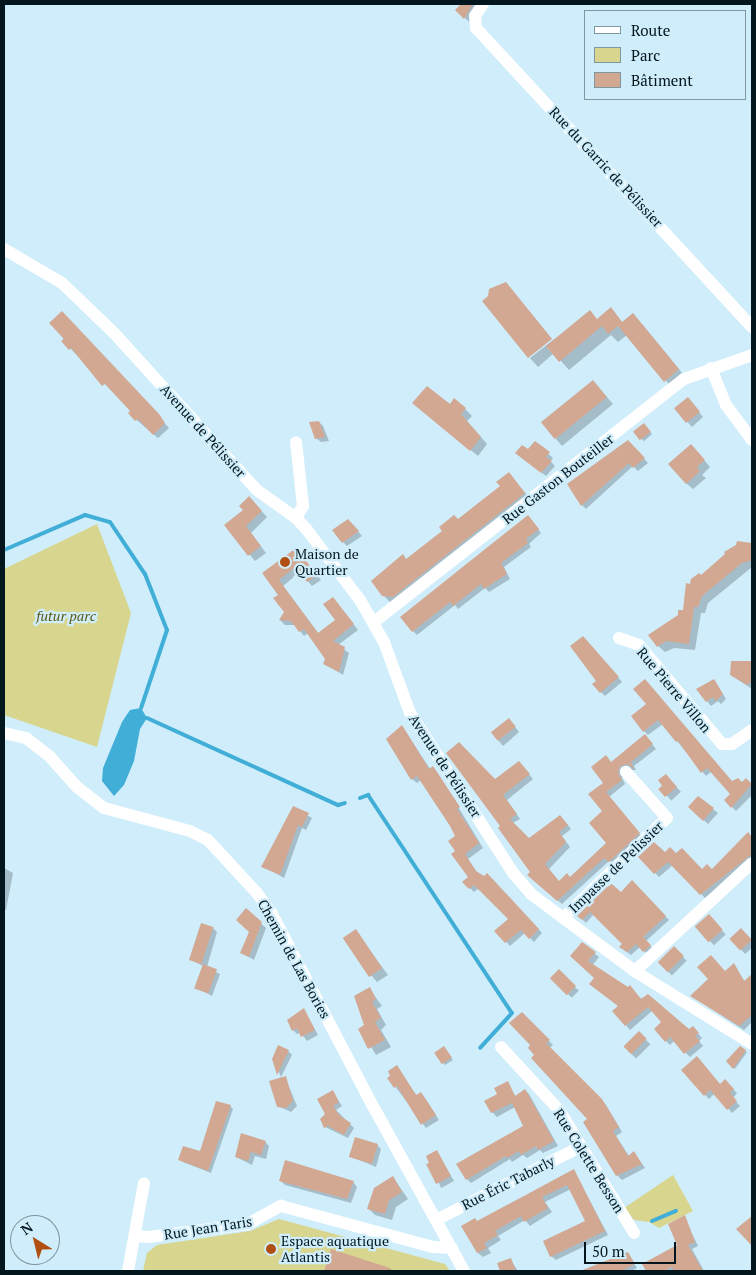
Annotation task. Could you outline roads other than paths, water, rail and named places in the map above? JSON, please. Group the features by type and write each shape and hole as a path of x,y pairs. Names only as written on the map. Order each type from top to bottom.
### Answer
{"street":[{"name":"Rue du Garric de Pélissier","path":"483,4 475,16 476,28 752,327"},
{"name":"Avenue de Pélissier","path":"4,249 62,282 114,334 257,490 296,518 341,573 374,622 410,713 513,872 531,894 635,971 752,1044"},
{"name":"Rue Gaston Bouteiller","path":"374,622 684,379 752,355"},
{"path":"711,368 726,405 752,440"},
{"path":"296,442 303,506 296,518"},
{"name":"Rue Pierre Villon","path":"619,638 639,645 722,744 732,744 752,730"},
{"name":"Chemin de Las Bories","path":"4,733 26,738 50,756 77,787 104,808 190,831 208,840 256,892 271,912 464,1271"},
{"name":"Impasse de Pelissier","path":"563,918 667,818 626,772"},
{"path":"635,971 752,863"},
{"name":"Rue Colette Besson","path":"501,1047 559,1110 634,1233"},
{"name":"Rue Éric Tabarly","path":"436,1220 580,1147"},
{"path":"128,1271 136,1236 144,1183"},
{"name":"Rue Jean Taris","path":"136,1236 149,1238 248,1224 281,1206 433,1247 452,1248"}],"water":[{"path":"141,708 147,718 140,729 134,761 124,785 114,796 102,781 103,768 122,722 130,710"}],"waterway":[{"path":"4,550 85,515 110,522 145,574 167,630 141,708"},
{"path":"147,718 338,805 345,803"},
{"path":"360,798 368,795 512,1013 480,1048"},
{"path":"652,1221 676,1211"}],"place":[{"name":"Maison de Quartier","path":"285,562"},
{"name":"Espace aquatique Atlantis","path":"271,1249"}],"park label":[{"name":"futur parc","path":"66,616"}]}
